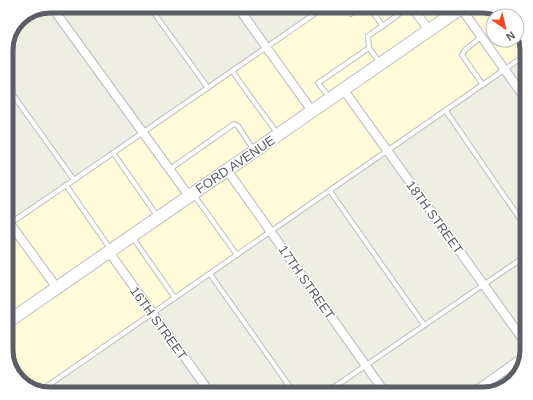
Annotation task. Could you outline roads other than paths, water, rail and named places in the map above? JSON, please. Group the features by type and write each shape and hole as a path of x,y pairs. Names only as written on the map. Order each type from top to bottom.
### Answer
{"main road":[{"name":"FORD AVENUE","path":"13,317 454,13"}],"street":[{"path":"56,13 170,169 191,195"},
{"path":"242,13 312,111"},
{"path":"417,13 429,30"},
{"path":"466,13 480,37 520,92"},
{"name":"18TH STREET","path":"343,90 520,335"},
{"name":"17TH STREET","path":"227,170 381,387"},
{"path":"13,230 57,288"},
{"name":"16TH STREET","path":"110,251 205,387"},
{"path":"481,387 518,361"}],"lane":[{"path":"154,13 208,88"},
{"path":"13,218 114,154 314,13"},
{"path":"373,13 383,26"},
{"path":"380,64 369,48 368,36 398,15"},
{"path":"480,37 465,50 462,55 483,85"},
{"path":"330,98 318,83 369,48"},
{"path":"47,387 520,59"},
{"path":"232,71 278,135"},
{"path":"13,95 74,180"},
{"path":"446,110 520,219"},
{"path":"170,169 234,124 238,126 255,151"},
{"path":"114,154 159,217"},
{"path":"66,185 110,251"},
{"path":"330,191 424,325"},
{"path":"191,195 237,255"},
{"path":"131,236 175,298"},
{"path":"334,387 483,284 498,277 520,260"},
{"path":"210,274 290,387"}]}
